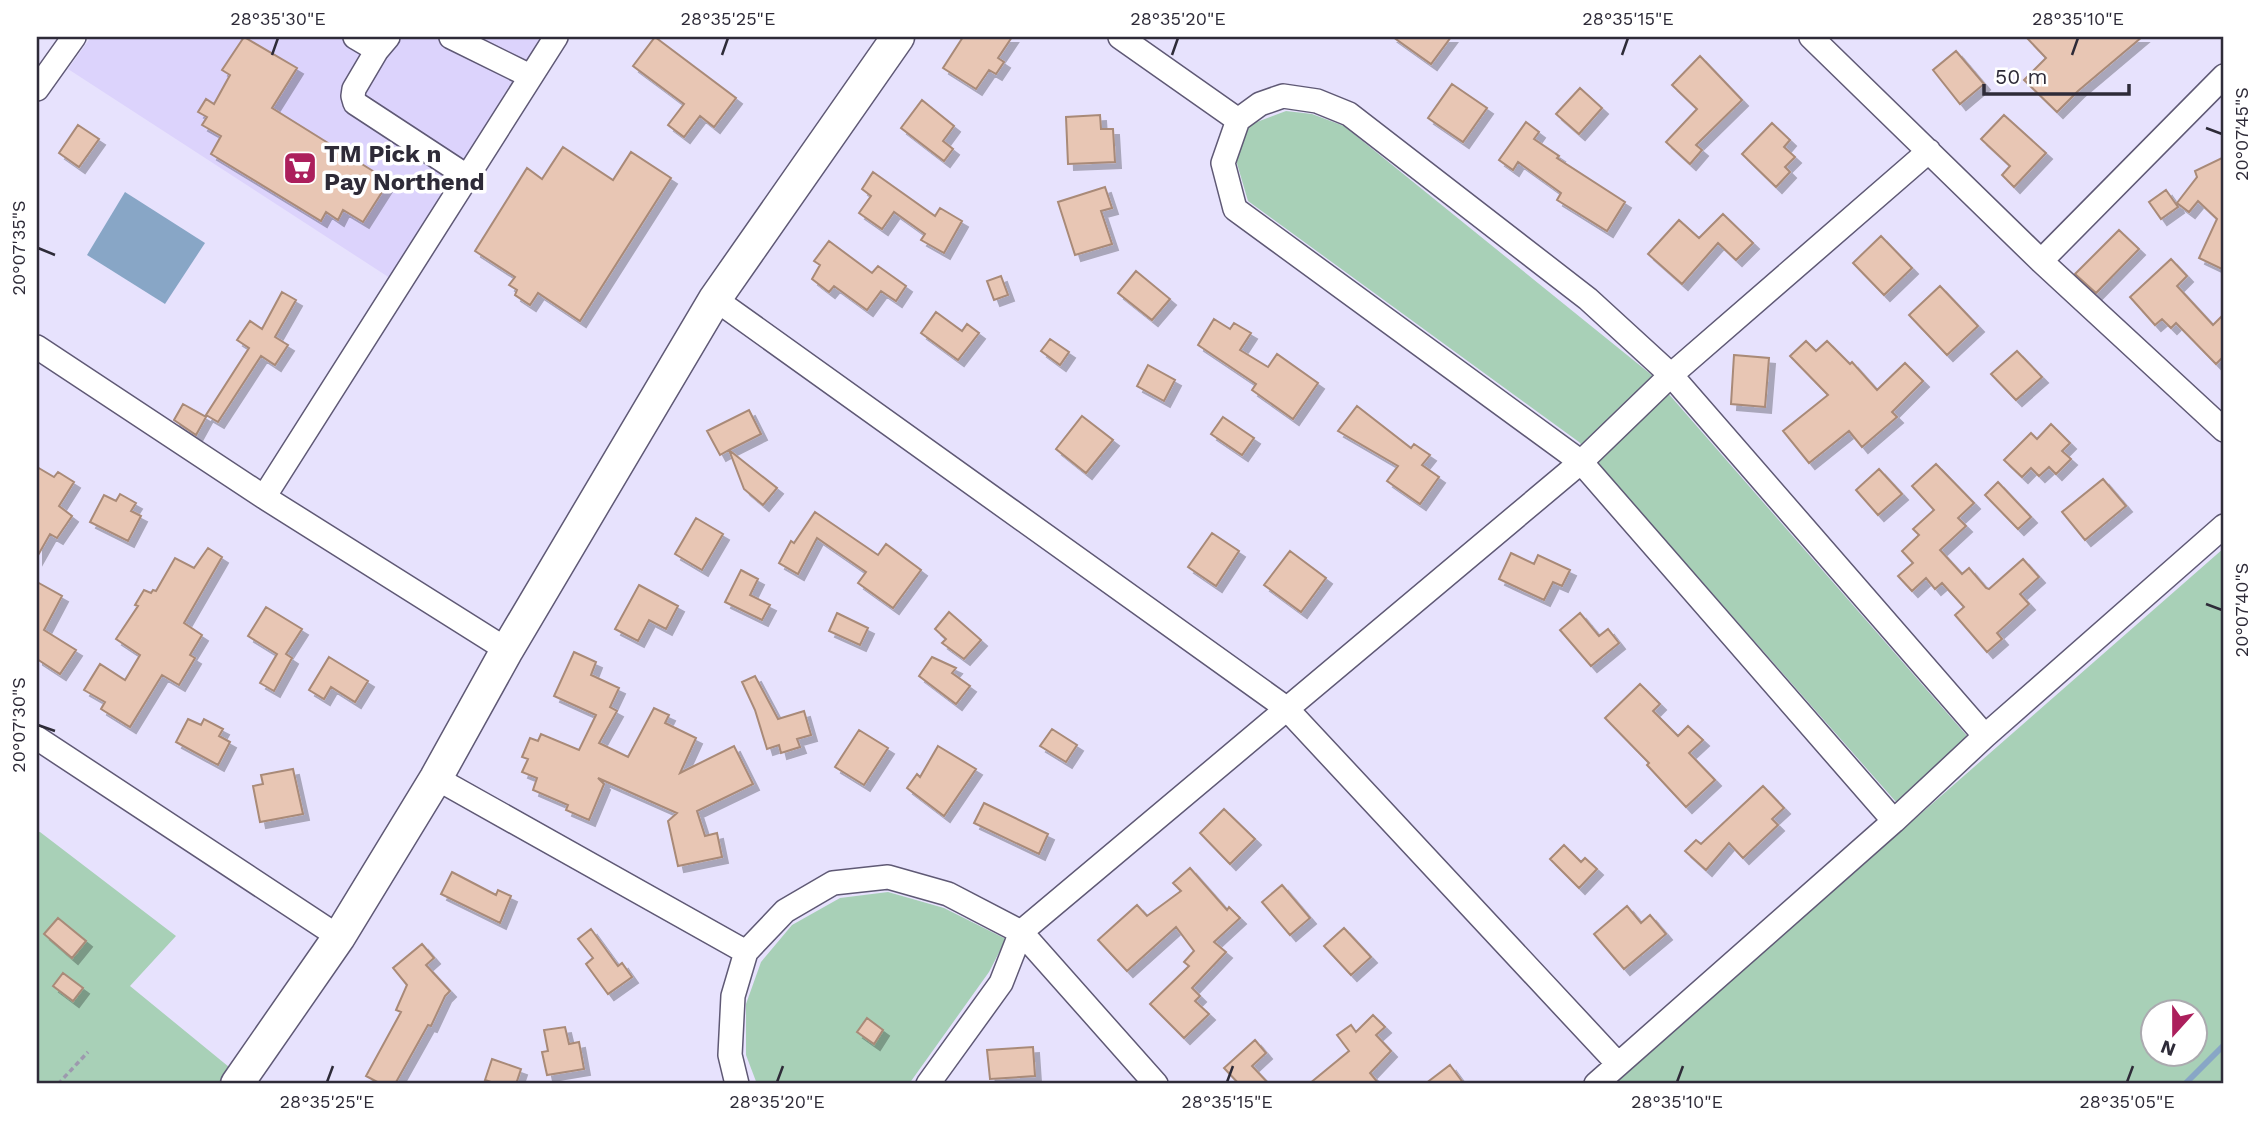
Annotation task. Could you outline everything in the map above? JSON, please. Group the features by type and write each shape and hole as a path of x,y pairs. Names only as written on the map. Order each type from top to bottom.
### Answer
{"street":[{"path":"37,89 74,37"},
{"path":"355,37 382,43 354,89 355,103 468,177"},
{"path":"452,37 530,76"},
{"path":"264,497 556,37"},
{"path":"237,1084 340,937 436,778 507,650 715,299 898,37"},
{"path":"1120,37 1238,120"},
{"path":"1811,37 2041,261 2224,430"},
{"path":"2041,261 2224,76"},
{"path":"1894,821 1581,462 1235,209 1223,163 1238,120 1260,104 1283,96 1317,101 1349,114 1588,299 1671,375 1985,736"},
{"path":"928,1084 1001,983 1021,932 1581,462 1671,375 1929,151"},
{"path":"715,299 1286,708 1618,1064"},
{"path":"37,347 264,497 507,650"},
{"path":"1596,1084 2224,526"},
{"path":"37,738 340,937"},
{"path":"436,778 746,952"},
{"path":"737,1084 730,1055 733,996 746,952 785,911 833,883 888,877 948,894 1021,932 1156,1084"}],"path":[{"path":"58,1084 88,1052"}],"shaded area":[{"path":"91,37 542,37 511,83 454,183 393,280 68,69"}],"green space":[{"path":"1286,111 1312,114 1344,126 1653,376 1968,737 1897,803 1579,442 1248,201 1236,160 1249,125"},
{"path":"2224,548 2224,1084 1613,1084"},
{"path":"37,832 176,936 130,986 229,1067 218,1084 37,1084"},
{"path":"888,892 944,908 1006,939 989,972 909,1084 757,1084 746,1055 746,1004 761,962 792,925 840,898"}],"water":[{"path":"125,192 205,243 165,304 87,255"}],"building":[{"name":"TM Pick n Pay Northend","path":"244,37 297,68 272,108 389,181 363,222 343,210 338,220 326,212 321,221 211,154 221,136 202,125 207,117 198,112 206,99 214,104 230,75 222,70"},
{"path":"655,37 736,98 714,127 700,116 684,137 668,125 684,104 633,66"},
{"path":"963,37 1012,37 998,58 1004,62 996,74 989,70 976,89 943,68"},
{"path":"1393,37 1451,37 1431,64"},
{"path":"2026,37 2142,37 2057,112 2024,80 2046,58"},
{"path":"1956,51 1984,84 1960,104 1933,70"},
{"path":"1700,56 1742,100 1696,145 1702,150 1690,164 1666,142 1697,109 1672,85"},
{"path":"1452,84 1487,108 1463,142 1428,118"},
{"path":"1580,88 1602,108 1579,134 1556,114"},
{"path":"922,100 954,126 943,141 953,149 944,161 901,128"},
{"path":"1100,115 1101,129 1113,129 1115,162 1068,164 1066,117"},
{"path":"2004,115 2046,153 2014,187 2002,175 2010,166 1981,139"},
{"path":"1526,122 1539,132 1534,139 1559,156 1557,158 1625,202 1607,231 1557,200 1561,193 1518,162 1513,170 1499,160"},
{"path":"1772,123 1790,140 1784,147 1795,157 1785,167 1790,172 1776,187 1742,154"},
{"path":"78,125 99,139 79,167 59,153"},
{"path":"563,147 613,180 631,152 671,178 580,321 538,293 530,305 515,295 517,290 509,285 515,277 475,251 527,168 542,179"},
{"path":"2224,157 2224,270 2199,258 2217,219 2198,201 2189,212 2177,203 2197,177 2195,171"},
{"path":"873,172 935,216 940,208 962,221 944,253 921,240 925,234 894,212 882,229 859,213 871,196 862,189"},
{"path":"1105,187 1112,208 1101,211 1112,244 1075,255 1058,202"},
{"path":"2166,190 2178,207 2161,219 2149,202"},
{"path":"1723,214 1753,243 1736,260 1718,243 1682,284 1648,254 1679,220 1699,238"},
{"path":"2119,230 2139,249 2096,293 2075,274"},
{"path":"1881,236 1912,268 1884,295 1853,263"},
{"path":"829,241 872,273 878,266 906,286 896,301 881,291 867,310 834,286 829,292 812,279 820,265 814,261"},
{"path":"2171,259 2187,276 2177,286 2213,325 2224,314 2224,356 2216,364 2176,323 2171,328 2162,319 2155,325 2130,297"},
{"path":"1136,271 1170,299 1152,320 1118,293"},
{"path":"1001,276 1008,295 994,300 987,281"},
{"path":"1940,286 1978,326 1947,355 1909,315"},
{"path":"282,292 296,300 275,337 288,345 275,365 261,356 218,422 206,415 249,348 237,340 250,321 262,329"},
{"path":"936,312 962,331 967,324 979,333 958,360 921,333"},
{"path":"1214,319 1230,329 1234,323 1251,333 1240,350 1268,367 1277,354 1318,383 1293,419 1252,390 1256,384 1198,345"},
{"path":"1050,339 1069,352 1060,365 1041,351"},
{"path":"1806,341 1816,351 1827,341 1850,364 1852,362 1877,390 1905,363 1923,381 1892,412 1897,417 1862,447 1849,431 1809,463 1783,431 1828,395 1790,356"},
{"path":"2017,351 2042,377 2016,400 1991,374"},
{"path":"1734,355 1769,358 1765,407 1731,404"},
{"path":"1148,365 1175,380 1164,401 1137,386"},
{"path":"183,404 206,417 196,435 174,420"},
{"path":"1357,406 1411,448 1414,444 1430,455 1422,465 1439,477 1420,504 1387,481 1398,466 1338,431"},
{"path":"749,410 761,434 720,455 707,431"},
{"path":"1082,416 1113,440 1086,473 1056,449"},
{"path":"1223,417 1254,438 1242,455 1211,434"},
{"path":"2051,424 2070,443 2062,451 2071,459 2056,474 2049,467 2039,476 2031,468 2022,477 2004,460 2031,433 2037,439"},
{"path":"729,450 777,488 763,505 744,489"},
{"path":"1936,464 1974,503 1958,518 1966,526 1940,550 1962,574 1969,568 1989,589 2023,559 2039,577 2020,594 2029,604 1997,633 2002,639 1987,652 1955,615 1964,607 1942,583 1935,589 1926,578 1912,591 1898,576 1913,563 1902,551 1919,535 1913,529 1934,510 1912,486"},
{"path":"37,467 54,477 58,472 74,482 59,506 72,516 57,538 50,534 37,557"},
{"path":"1879,469 1902,494 1878,515 1856,490"},
{"path":"2103,479 2126,506 2085,540 2062,512"},
{"path":"1998,482 2031,517 2018,529 1985,495"},
{"path":"120,494 136,503 131,511 141,516 128,541 90,522 104,495 116,501"},
{"path":"815,512 878,555 886,544 921,570 893,608 858,583 866,572 817,538 798,574 779,563 791,541 794,543"},
{"path":"696,518 723,534 702,570 675,554"},
{"path":"1212,533 1239,551 1216,586 1188,567"},
{"path":"208,548 222,557 184,623 202,635 190,655 195,658 179,685 162,675 130,727 101,709 105,702 84,690 100,664 125,680 140,655 116,639 138,606 135,605 144,590 151,593 156,591 175,558 194,568"},
{"path":"1290,551 1326,578 1301,612 1264,585"},
{"path":"1511,553 1534,564 1538,555 1570,570 1562,586 1553,582 1544,600 1499,579"},
{"path":"741,570 758,579 750,595 770,605 762,620 725,602"},
{"path":"37,582 62,596 44,630 76,650 60,674 37,659"},
{"path":"639,585 678,606 666,629 649,620 638,641 615,629"},
{"path":"266,607 302,629 286,654 292,658 274,691 260,683 277,654 248,636"},
{"path":"949,612 981,640 964,659 942,643 946,639 935,629"},
{"path":"837,613 868,628 860,645 829,631"},
{"path":"1580,613 1599,636 1608,629 1619,643 1591,666 1560,630"},
{"path":"574,652 596,662 591,675 619,688 610,707 617,711 599,743 628,757 654,708 669,715 665,723 696,738 680,773 734,746 753,784 697,811 705,836 717,833 722,857 678,866 668,821 677,813 598,778 604,784 589,820 566,810 568,805 533,790 537,778 522,772 528,759 522,757 530,738 538,741 541,734 579,750 596,715 554,696"},
{"path":"329,657 368,681 355,702 331,687 324,699 309,690"},
{"path":"932,657 956,668 952,673 970,686 956,704 919,676"},
{"path":"755,676 778,719 804,711 811,735 797,739 800,747 781,753 779,745 767,749 755,710 742,682"},
{"path":"1640,684 1660,704 1653,711 1678,736 1688,726 1703,740 1689,753 1715,780 1686,807 1647,765 1649,763 1605,718"},
{"path":"188,719 201,725 204,719 223,729 219,736 230,742 218,765 176,742"},
{"path":"1052,729 1077,745 1066,762 1040,746"},
{"path":"859,730 888,748 864,785 835,767"},
{"path":"938,746 976,769 944,816 907,788 917,774 920,777"},
{"path":"293,769 303,814 260,822 253,786 263,784 261,775"},
{"path":"1763,786 1784,808 1772,819 1778,825 1743,858 1729,843 1706,870 1685,851 1696,840 1701,844"},
{"path":"984,803 1048,834 1039,854 974,823"},
{"path":"1224,809 1255,839 1230,864 1200,833"},
{"path":"1564,845 1581,862 1585,858 1597,869 1579,888 1550,859"},
{"path":"1190,868 1227,910 1229,907 1240,918 1214,942 1226,952 1192,988 1200,996 1195,1001 1209,1014 1184,1038 1150,1004 1189,966 1184,962 1194,951 1176,927 1127,971 1098,940 1137,905 1147,916 1181,891 1173,883"},
{"path":"452,872 496,895 498,890 511,896 500,923 441,894"},
{"path":"1282,885 1310,918 1290,935 1262,902"},
{"path":"1627,906 1641,923 1650,915 1666,934 1624,969 1594,934"},
{"path":"58,918 86,941 72,958 44,934"},
{"path":"1344,928 1371,957 1351,975 1324,946"},
{"path":"591,929 618,966 622,963 632,977 608,994 586,964 593,958 578,939"},
{"path":"422,944 434,958 426,965 450,991 395,1084 381,1084 366,1076 401,1012 396,1010 407,985 393,968"},
{"path":"63,973 83,988 73,1001 53,986"},
{"path":"1373,1015 1385,1027 1376,1035 1391,1051 1370,1073 1379,1084 1309,1084 1349,1051 1337,1035 1351,1025 1356,1032"},
{"path":"867,1018 883,1030 874,1044 857,1032"},
{"path":"565,1027 569,1044 579,1042 584,1069 547,1075 542,1052 548,1051 544,1030"},
{"path":"1255,1040 1266,1053 1252,1066 1269,1084 1239,1084 1224,1068"},
{"path":"1033,1047 1035,1076 990,1079 987,1050"},
{"path":"492,1059 521,1069 516,1084 497,1084 485,1080"},
{"path":"1450,1065 1464,1084 1425,1084"}],"waterway":[{"path":"2185,1084 2224,1045"}],"place":[{"name":"TM Pick n Pay Northend","path":"300,168"}]}
